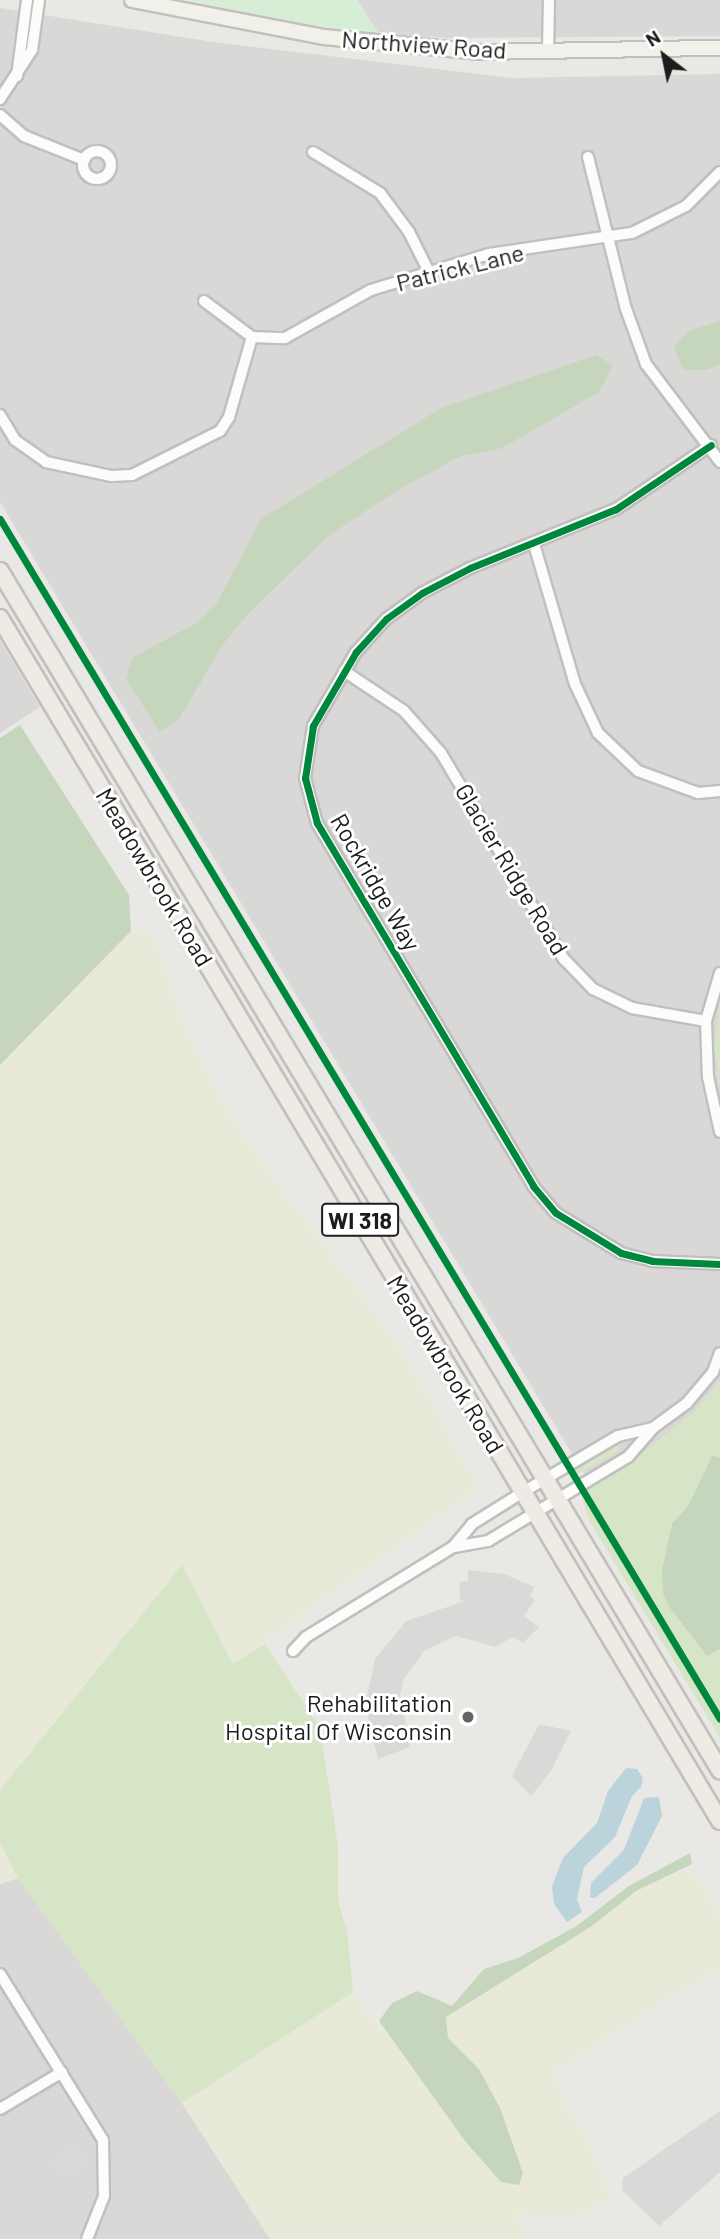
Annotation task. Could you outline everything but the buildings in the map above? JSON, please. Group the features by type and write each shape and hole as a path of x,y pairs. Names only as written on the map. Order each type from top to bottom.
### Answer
{"main road":[{"name":"Meadowbrook Road","path":"0,571 720,1770"},
{"name":"Meadowbrook Road","path":"0,618 720,1821"}],"street":[{"path":"17,79 27,0"},
{"path":"0,99 17,79 32,50 39,0"},
{"name":"Northview Road","path":"132,0 368,42 480,52 720,47"},
{"path":"548,51 549,0"},
{"path":"0,115 24,136 84,160"},
{"path":"313,152 380,193 410,232 429,272"},
{"path":"588,157 626,309 646,364 674,405 711,446 720,462"},
{"name":"Patrick Lane","path":"252,337 285,338 347,300 429,272 517,248 610,239 657,222 686,206 720,173"},
{"path":"0,415 15,440 46,462 111,476 136,474 220,431 229,417 252,337 204,301"},
{"name":"Rockridge Way","path":"711,446 616,509 470,568 422,593 386,619 344,671 313,726 305,778 317,824 533,1186 556,1213 621,1253 653,1261 720,1264"},
{"path":"534,544 575,684 598,733 638,771 698,793 720,791"},
{"name":"Glacier Ridge Road","path":"344,671 404,711 441,753 564,959 593,989 632,1008 706,1021"},
{"path":"720,973 706,1021 708,1077 720,1132"},
{"path":"453,1547 488,1541 628,1457 653,1428 687,1403 713,1372 720,1353"},
{"path":"293,1651 306,1637 453,1547 472,1524 523,1492 618,1436 653,1428"},
{"path":"0,1974 95,2125 106,2155 104,2196 87,2239"},
{"path":"0,2109 62,2072"}],"shaded area":[{"path":"357,0 720,0 720,36 449,38 379,34"},
{"path":"0,8 213,42 513,78 720,74 720,1700 0,502"},
{"path":"0,640 40,707 0,733"},
{"path":"468,1570 504,1574 535,1587 530,1596 535,1600 524,1616 539,1627 523,1643 512,1637 496,1647 456,1636 424,1651 404,1679 400,1695 410,1747 378,1759 365,1704 375,1659 406,1621 465,1601 460,1600 459,1582 468,1581"},
{"path":"539,1724 571,1731 551,1771 531,1796 512,1776"},
{"path":"18,1878 182,2103 270,2239 0,2239 0,1884"},
{"path":"720,2111 720,2172 659,2226 622,2190 623,2178"},
{"path":"78,2144 89,2163 67,2175 63,2170 56,2172 49,2161"}],"green space":[{"path":"188,0 357,0 379,34 290,22"},
{"path":"720,321 720,364 707,370 683,370 674,347 688,331"},
{"path":"596,355 613,365 599,392 502,448 461,456 398,490 328,536 247,615 224,643 179,719 160,732 126,679 132,658 196,623 216,605 261,519 441,408"},
{"path":"20,725 129,895 131,931 0,1065 0,738"},
{"path":"131,931 146,931 155,941 193,1045 231,1118 405,1354 477,1484 467,1497 234,1664 181,1566 0,1790 0,1065"},
{"path":"720,1004 720,1088 715,1048"},
{"path":"720,1381 720,1458 712,1456 688,1506 672,1524 670,1608 707,1655 720,1649 720,1738 590,1522 583,1502 590,1487 637,1457 695,1411"},
{"path":"617,1445 619,1450 577,1475 574,1470"},
{"path":"713,1455 720,1458 720,1649 707,1656 670,1608 663,1593 662,1571 672,1524 688,1506"},
{"path":"182,1565 233,1664 265,1644 320,1728 338,1846 338,1900 347,1932 353,1992 182,2103 18,1878 0,1843 0,1790"},
{"path":"0,1843 18,1878 0,1884"},
{"path":"690,1853 692,1864 636,1891 592,1926 446,2017 448,2038 479,2069 500,2108 523,2173 519,2185 501,2182 465,2141 379,2021 392,2003 417,1991 452,2006 484,1969 518,1958 575,1927 629,1886"},
{"path":"681,1871 692,1872 701,1882 720,1916 720,1967 555,2071 565,2105 587,2135 612,2198 576,2218 516,2215 527,2239 270,2239 182,2103 353,1992 501,2182 511,2140 500,2108 479,2069 448,2038 446,2017 592,1926 636,1891"}],"water":[{"path":"626,1768 637,1769 643,1778 641,1787 632,1796 615,1837 584,1867 577,1899 582,1912 567,1922 554,1904 552,1886 563,1858 597,1823 608,1791"},
{"path":"659,1797 662,1816 637,1865 595,1898 590,1897 591,1883 624,1850 644,1798"}],"cycle path":[{"path":"711,445 616,509 470,568 422,593 386,619 356,652 313,726 305,778 317,823 533,1186 556,1213 621,1253 652,1261 720,1264"},
{"path":"0,519 720,1719"}],"place":[{"name":"Rehabilitation Hospital Of Wisconsin","path":"468,1717"}]}
